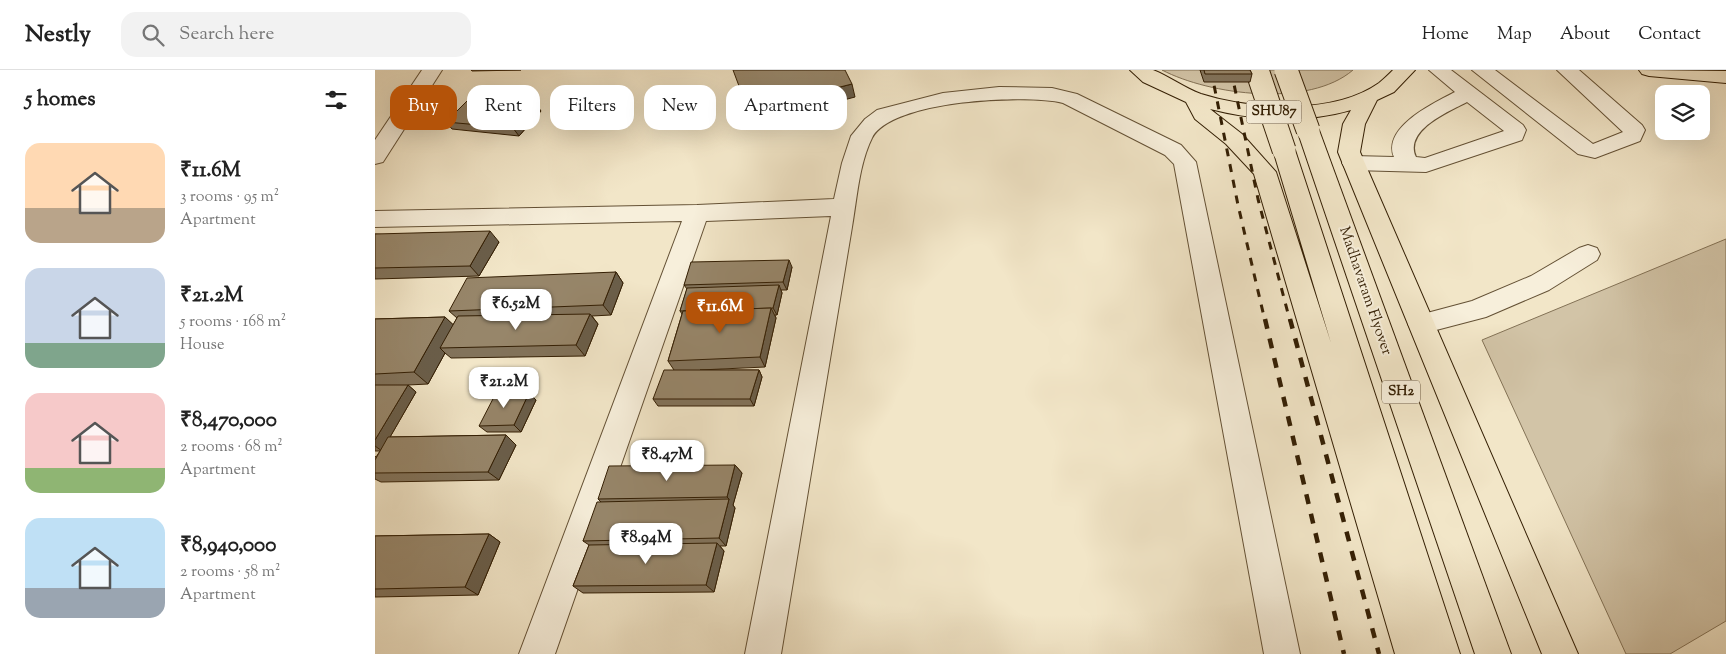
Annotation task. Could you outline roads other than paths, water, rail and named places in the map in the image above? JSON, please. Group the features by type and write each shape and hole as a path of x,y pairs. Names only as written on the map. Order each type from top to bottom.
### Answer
{"main road":[{"name":"SHU87","path":"1140,70 1147,77 1194,98 1239,109 1285,113 1330,109 1368,98 1390,86 1407,70"},
{"name":"SH2","path":"1257,70 1442,654"},
{"name":"Madhavaram Flyover","path":"1286,70 1493,654"},
{"path":"1649,70 1726,77"},
{"path":"1194,98 1202,114 1234,139 1265,172 1413,654"},
{"path":"1368,98 1354,124 1349,152 1559,654"}],"lane":[{"path":"375,157 432,70"},
{"path":"1353,163 1426,165 1514,135 1515,130 1511,126 1439,70"},
{"path":"1482,70 1586,149 1595,151 1632,136 1634,130 1567,70"},
{"path":"763,654 844,208 857,147 862,136 872,124 884,116 898,111 974,94 1023,93 1052,94 1070,98 1178,154 1185,162 1282,654"},
{"path":"1409,165 1401,150 1402,142 1429,114 1469,93"},
{"path":"375,219 697,213 844,208"},
{"path":"537,654 697,213"},
{"path":"1421,324 1477,310 1540,283 1588,254"}],"railway":[{"path":"1211,70 1238,205 1265,321"},
{"path":"1231,70 1258,199 1290,321"},
{"path":"1265,319 1344,654"},
{"path":"1290,319 1379,654"}]}
